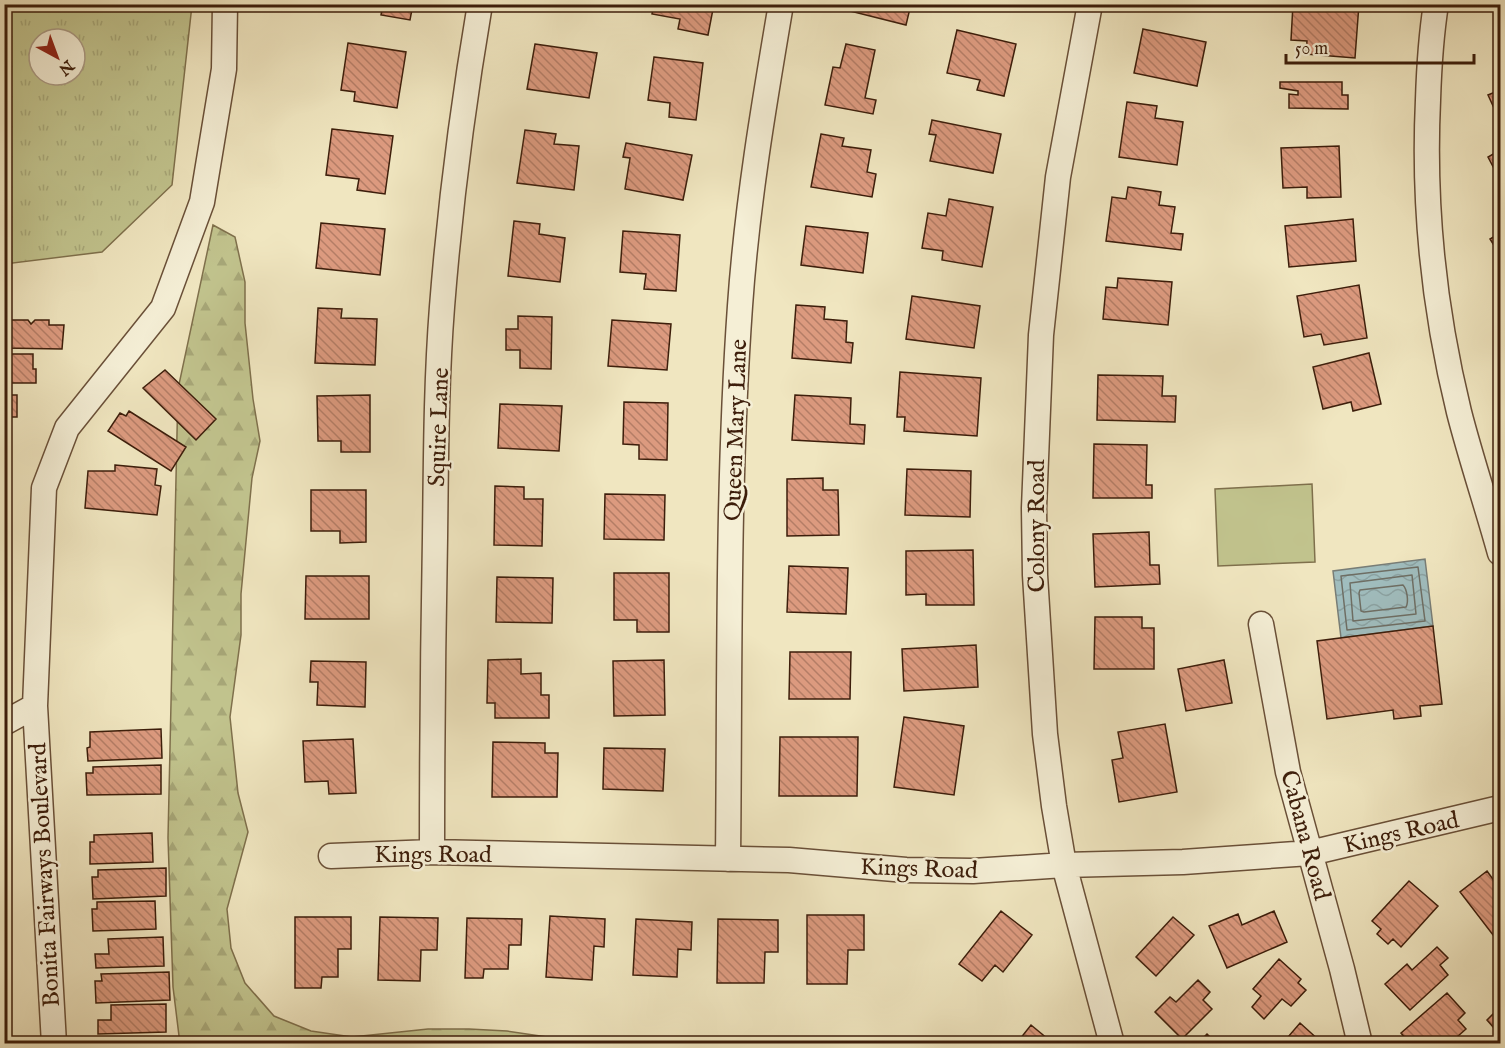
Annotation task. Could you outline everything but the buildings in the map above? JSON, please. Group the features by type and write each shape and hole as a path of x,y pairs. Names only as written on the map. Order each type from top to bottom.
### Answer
{"street":[{"name":"Bonita Fairways Boulevard","path":"54,1044 35,706 44,488 67,428 163,308 202,202 224,69 225,4"},
{"name":"Squire Lane","path":"432,852 437,407 442,308 451,205 480,4"},
{"name":"Queen Mary Lane","path":"728,859 731,487 740,304 756,152 782,4"},
{"name":"Colony Road","path":"1090,4 1058,177 1041,335 1036,422 1035,575 1045,734 1064,865 1112,1044"},
{"path":"1436,4 1431,36 1426,152 1431,255 1447,357 1460,414 1500,553"},
{"name":"Cabana Road","path":"1261,624 1288,772 1360,1044"},
{"name":"Bonita Fairways Boulevard","path":"4,723 35,706"},
{"name":"Kings Road","path":"331,856 432,852 789,860 906,870 962,871 1064,865 1183,862 1310,853 1500,808"}],"green space":[{"path":"4,5 192,5 172,185 102,252 5,264"},
{"path":"213,225 235,237 245,282 245,323 260,441 252,478 241,594 241,635 230,717 238,793 248,832 227,909 231,948 245,983 274,1016 311,1031 352,1037 428,1029 469,1029 507,1031 547,1037 564,1043 180,1044 173,987 168,838 178,389"},
{"path":"1312,484 1315,562 1218,566 1215,489"}],"water":[{"path":"1425,559 1433,626 1341,638 1333,571"}]}
